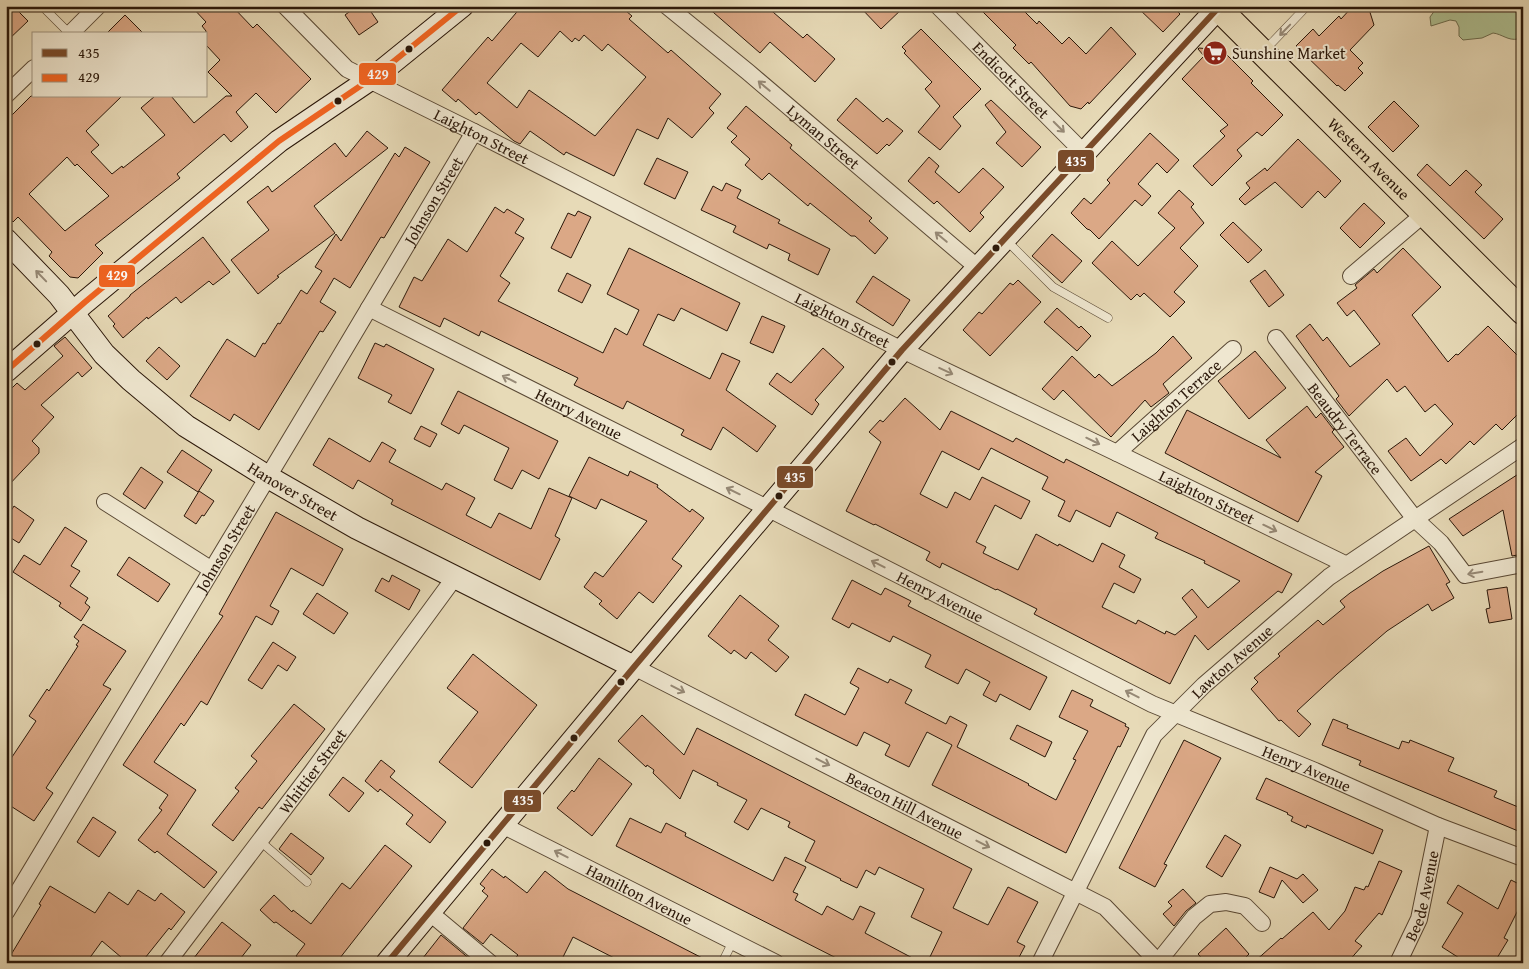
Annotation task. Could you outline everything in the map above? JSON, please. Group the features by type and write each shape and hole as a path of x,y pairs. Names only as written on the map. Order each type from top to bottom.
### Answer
{"main road":[{"path":"6,371 72,313 279,141 369,80 462,6"},
{"path":"387,963 902,350 1218,7"},
{"name":"Western Avenue","path":"1218,7 1523,312"},
{"name":"Hanover Street","path":"6,240 59,295 104,354 186,426 268,477 357,528 634,667"}],"street":[{"path":"72,32 98,6"},
{"name":"Laighton Street","path":"285,6 346,69 474,132 902,350 1347,566"},
{"name":"Lyman Street","path":"667,6 978,268"},
{"name":"Endicott Street","path":"938,6 1084,153"},
{"path":"6,94 32,70"},
{"name":"Johnson Street","path":"6,912 474,132"},
{"path":"1351,276 1424,214"},
{"name":"Henry Avenue","path":"369,308 1143,700 1316,771 1438,826 1523,858"},
{"name":"Beaudry Terrace","path":"1276,338 1415,519 1440,543 1465,575 1523,564"},
{"name":"Laighton Terrace","path":"1117,453 1233,348"},
{"name":"Lawton Avenue","path":"1040,963 1154,736 1204,685 1329,577 1523,446"},
{"path":"106,502 212,570"},
{"name":"Whittier Street","path":"167,963 260,841 455,577"},
{"name":"Beacon Hill Avenue","path":"634,667 1106,907 1158,962"},
{"name":"Hamilton Avenue","path":"502,825 776,963"},
{"name":"Beede Avenue","path":"1398,963 1419,919 1438,826"},
{"path":"1158,962 1194,917 1210,904 1226,902 1245,906 1262,923"},
{"path":"429,912 490,963"}],"lane":[{"path":"42,6 68,32"},
{"path":"1262,53 1308,6"},
{"path":"1005,239 1053,286 1108,318"},
{"path":"260,841 306,882"},
{"path":"722,963 733,941"}],"green space":[{"path":"1438,6 1523,6 1519,20 1521,35 1518,39 1514,39 1493,33 1482,38 1463,40 1459,36 1459,27 1456,21 1450,20 1431,26 1430,17"}],"building":[{"path":"6,6 13,6 28,21 6,42"},
{"path":"191,6 232,6 253,28 257,24 311,79 276,113 256,93 236,112 248,127 231,142 224,134 177,174 180,178 95,245 103,253 78,278 70,277 49,256 52,252 18,217 13,222 6,214 6,121 31,96 32,98 120,98 86,131 99,145 91,152 112,174 122,166 123,168 165,135 141,108 153,98 173,98 194,123 226,96 232,96 208,72 220,60 208,47 208,32 202,26 206,22","holes":["67,157 75,166 77,164 109,196 65,231 29,194"]},
{"path":"357,6 367,6 378,22 359,35 345,15"},
{"path":"522,6 620,6 632,16 629,19 668,53 671,50 721,94 709,108 714,113 692,138 668,118 658,139 637,129 614,176 566,152 564,155 530,131 520,144 514,141 479,112 476,115 458,99 456,102 442,90 488,37 492,41","holes":["560,31 572,42 575,38 579,41 584,35 602,51 608,44 646,77 595,136 529,90 517,108 487,83 521,43 538,57"]},
{"path":"706,6 766,6 803,38 807,34 835,59 815,82 770,42 760,53"},
{"path":"859,6 905,6 881,29"},
{"path":"977,6 1019,6 1037,24 1039,21 1062,44 1069,37 1086,54 1111,27 1136,54 1089,104 1088,102 1081,109 1070,106 1031,62 1029,64 1013,48 1016,45"},
{"path":"1136,6 1172,6 1180,14 1163,32"},
{"path":"1353,6 1368,6 1374,25 1350,50 1363,63 1358,68 1363,73 1345,91 1337,86 1296,46 1313,29 1319,36 1339,16 1341,19"},
{"path":"125,15 142,32 108,32"},
{"path":"921,29 981,89 953,117 961,126 940,150 918,132 940,106 925,89 932,82 904,53 906,51 902,47"},
{"path":"1212,47 1221,49 1283,115 1262,136 1257,132 1237,150 1242,156 1212,186 1193,166 1225,136 1220,131 1228,125 1182,79 1204,56 1198,49 1210,49"},
{"path":"856,98 883,122 887,118 903,131 889,146 887,144 877,154 837,120"},
{"path":"991,100 1041,147 1022,167 996,143 1006,132 985,105"},
{"path":"1394,101 1419,126 1393,152 1368,127"},
{"path":"746,106 792,145 790,148 872,218 869,221 888,238 875,254 855,236 851,236 810,203 808,206 769,173 762,180 745,165 750,159 731,142 737,136 727,128"},
{"path":"367,131 388,148 314,206 335,233 277,276 279,277 258,294 231,260 269,230 247,202 268,186 272,192 335,143 346,157"},
{"path":"1150,133 1179,160 1167,173 1157,163 1138,184 1151,196 1142,206 1135,200 1099,239 1071,213 1084,198 1091,204 1110,183 1107,180"},
{"path":"1298,139 1341,181 1325,198 1318,191 1302,208 1275,182 1245,205 1239,199 1250,188 1246,183 1265,168 1267,171"},
{"path":"405,147 430,162 384,238 381,237 350,288 334,278 320,302 336,312 323,332 320,331 259,430 234,414 230,421 190,396 227,339 255,357 278,323 280,324 301,290 307,294 322,271 315,267 336,234 341,241 395,153 399,157"},
{"path":"929,157 939,166 935,172 959,193 983,168 1004,187 980,213 984,217 970,232 937,201 934,204 908,181"},
{"path":"657,158 688,172 675,199 644,184"},
{"path":"1427,164 1450,186 1466,170 1482,185 1475,192 1503,219 1484,239 1417,175"},
{"path":"726,183 741,190 737,198 780,220 778,223 830,249 818,275 788,260 790,254 769,244 767,249 733,232 736,226 701,210 713,186 722,191"},
{"path":"1179,190 1194,204 1191,207 1204,223 1180,248 1198,266 1174,292 1185,302 1170,317 1144,293 1140,297 1137,294 1131,300 1092,263 1112,241 1138,266 1175,228 1158,213"},
{"path":"1364,203 1385,223 1360,248 1340,228"},
{"path":"495,207 504,213 507,209 524,219 515,233 524,238 500,276 510,283 498,301 603,353 615,328 627,335 639,310 607,294 629,248 740,303 727,331 681,308 674,321 658,314 643,345 710,379 722,353 740,361 726,390 776,426 757,452 723,427 711,450 681,435 684,430 627,401 623,409 574,385 578,378 481,331 479,336 444,318 440,327 399,307 414,277 422,281 448,239 467,252"},
{"path":"578,211 591,217 571,258 551,248 568,213 575,216"},
{"path":"1233,222 1262,250 1248,263 1220,235"},
{"path":"1052,234 1082,261 1062,283 1032,256"},
{"path":"203,237 230,272 213,285 209,281 181,303 176,297 148,319 147,317 123,338 113,326 115,324 108,316 130,295"},
{"path":"1403,248 1441,287 1412,315 1448,362 1488,326 1523,361 1523,409 1502,430 1496,424 1474,445 1470,441 1446,464 1441,459 1411,481 1388,451 1406,438 1420,456 1453,424 1435,404 1425,412 1405,386 1397,392 1387,379 1349,416 1336,399 1339,396 1296,336 1310,324 1323,341 1327,337 1350,367 1380,344 1354,310 1347,316 1337,303 1357,288 1355,285 1374,269 1377,273"},
{"path":"1265,270 1284,295 1269,307 1250,281"},
{"path":"567,273 591,285 582,303 558,291"},
{"path":"873,276 910,300 893,326 856,302"},
{"path":"1018,280 1041,302 990,356 963,330 979,312 982,314 1010,283 1013,285"},
{"path":"1057,308 1091,336 1077,351 1044,322"},
{"path":"762,316 785,326 773,353 750,343"},
{"path":"1173,336 1192,358 1163,384 1169,393 1151,407 1145,400 1111,437 1063,390 1054,400 1042,389 1072,356 1095,378 1099,374 1112,386 1156,353"},
{"path":"65,337 92,368 82,377 78,372 41,405 54,417 32,441 39,448 39,453 6,488 6,394 17,383 25,390 63,356 54,346"},
{"path":"375,343 384,347 386,344 434,369 411,414 388,402 392,395 358,378"},
{"path":"159,347 180,366 167,380 146,361"},
{"path":"823,348 844,367 815,400 819,404 812,415 769,384 777,373 791,383"},
{"path":"1255,351 1286,388 1249,419 1218,381"},
{"path":"458,391 558,441 539,479 522,470 512,489 494,480 509,448 464,425 459,434 441,424"},
{"path":"905,398 940,430 951,411 1013,442 1016,438 1064,463 1066,459 1292,574 1282,593 1278,591 1208,650 1195,635 1170,684 1034,614 1037,609 942,563 940,568 926,560 930,552 846,511 881,442 869,432 880,420 883,422","holes":["991,448 1048,477 1042,489 1065,501 1058,516 1070,522 1076,510 1110,527 1117,512 1158,533 1155,538 1205,561 1204,563 1240,581 1208,608 1192,589 1182,598 1197,617 1175,635 1166,631 1165,634 1138,620 1136,624 1102,607 1114,583 1134,593 1141,579 1119,567 1125,555 1102,543 1093,562 1036,534 1018,570 983,553 986,547 976,542 995,505 1021,519 1030,501 982,477 970,500 955,492 947,508 920,494 942,451 979,470"]},
{"path":"1307,406 1316,418 1321,413 1334,430 1332,432 1344,447 1315,472 1322,476 1298,522 1165,453 1187,410 1281,458 1266,440"},
{"path":"421,426 437,434 430,447 414,439"},
{"path":"329,438 370,462 382,442 396,450 389,462 442,490 446,483 475,498 466,515 491,528 499,513 531,529 549,488 572,498 555,536 560,539 540,580 391,504 393,500 358,480 353,489 313,465"},
{"path":"182,450 212,470 198,492 167,472"},
{"path":"589,457 628,476 630,471 658,485 657,487 690,512 692,509 704,518 672,559 682,566 653,603 639,592 617,619 599,604 602,601 584,587 595,572 603,577 647,521 601,499 596,509 569,496"},
{"path":"141,467 163,482 145,509 123,494"},
{"path":"1523,471 1523,554 1512,556 1503,510 1463,536 1449,519"},
{"path":"199,491 214,501 196,524 184,516"},
{"path":"14,506 34,520 19,543 6,535 6,519"},
{"path":"276,512 343,549 323,586 291,568 270,606 279,611 272,625 256,616 207,705 201,701 184,726 181,723 154,762 196,790 167,834 217,872 204,888 157,851 155,853 138,840 162,810 159,808 168,795 123,765 223,616 219,614"},
{"path":"65,527 87,541 71,566 80,571 70,586 88,598 85,603 90,607 81,621 59,606 61,603 13,572 24,555 40,565"},
{"path":"1429,546 1450,582 1446,584 1454,598 1432,611 1428,604 1387,631 1337,674 1297,711 1311,724 1299,737 1281,720 1279,721 1251,689 1258,682 1254,678 1280,656 1278,654 1318,620 1323,625 1345,607 1340,601 1350,593 1383,571"},
{"path":"129,557 170,584 158,602 117,575"},
{"path":"392,575 420,590 409,610 375,591 382,578 389,582"},
{"path":"852,580 881,595 885,588 911,601 908,606 1047,677 1030,710 1000,694 996,702 983,695 990,682 966,669 958,684 925,667 931,655 893,636 890,642 852,623 849,628 832,619"},
{"path":"1507,587 1512,619 1489,623 1486,609 1490,608 1487,590"},
{"path":"317,593 348,613 334,634 303,614"},
{"path":"740,595 779,626 768,640 789,657 776,672 751,652 746,659 734,650 731,654 708,636"},
{"path":"83,624 126,651 103,685 111,689 46,788 53,793 34,821 6,803 6,766 36,721 29,716 47,689 49,691 78,646 76,645 79,641 74,637"},
{"path":"273,642 296,657 287,671 278,665 262,689 248,680"},
{"path":"473,654 537,705 472,788 439,762 478,712 447,688"},
{"path":"858,668 888,683 890,679 912,690 905,703 946,724 950,716 967,725 957,747 1056,800 1076,760 1073,759 1088,731 1059,717 1072,690 1093,700 1090,706 1126,724 1125,726 1129,728 1120,747 1118,746 1066,853 932,785 952,745 927,732 909,767 885,755 890,745 864,732 857,746 795,715 805,694 845,715 859,688 850,683"},
{"path":"294,704 325,729 262,809 259,807 233,841 212,825 239,791 235,788 257,761 251,756"},
{"path":"642,715 684,755 697,728 972,869 953,908 988,925 1008,887 1038,902 1017,942 1025,946 1016,963 927,963 942,932 911,917 924,889 879,867 875,875 866,870 857,888 840,880 805,861 815,841 788,827 790,822 761,808 748,830 734,822 747,800 693,770 680,799 653,773 654,770 647,765 646,767 618,741"},
{"path":"1333,719 1348,725 1347,728 1399,749 1402,741 1409,743 1410,740 1454,758 1448,771 1497,791 1494,797 1523,809 1523,833 1359,765 1361,761 1322,745"},
{"path":"1017,725 1052,742 1045,757 1010,739"},
{"path":"1184,740 1221,758 1164,864 1167,865 1155,887 1119,868"},
{"path":"599,758 632,784 592,836 557,808 572,790 574,792"},
{"path":"381,760 395,771 390,777 446,822 430,843 406,824 413,815 380,789 378,792 365,781"},
{"path":"343,777 364,793 349,812 329,795"},
{"path":"1266,778 1383,830 1373,854 1307,825 1306,828 1291,821 1293,817 1288,813 1256,799"},
{"path":"93,817 116,832 99,857 77,842"},
{"path":"630,818 661,833 666,823 686,833 685,836 773,881 785,857 806,867 793,892 798,894 795,900 822,915 827,906 853,920 860,906 875,913 865,933 922,963 846,963 616,846"},
{"path":"291,833 324,858 311,875 279,849"},
{"path":"1225,835 1241,845 1222,877 1206,867"},
{"path":"385,845 412,866 336,963 305,963 296,956 305,944 276,922 274,923 260,910 274,895 292,912 293,910 311,924 342,883 350,889"},
{"path":"1379,861 1402,871 1382,915 1379,913 1355,941 1362,946 1347,963 1253,963 1313,912 1329,930 1345,911 1355,887 1364,890 1366,886 1368,887"},
{"path":"1270,867 1297,879 1303,874 1318,890 1303,903 1282,880 1274,898 1259,892"},
{"path":"492,869 504,878 505,876 527,893 545,871 568,889 712,963 624,963 573,937 560,963 511,963 518,955 491,934 483,944 463,928 488,896 482,891 485,888 480,884"},
{"path":"1511,880 1523,886 1523,900 1504,938 1508,940 1494,963 1467,963 1442,947 1463,913 1447,903 1458,885 1498,909"},
{"path":"50,886 95,913 109,892 128,905 138,890 155,901 161,893 185,912 171,930 169,928 141,963 128,963 102,941 86,963 6,963 41,905 39,904"},
{"path":"1183,889 1196,903 1186,911 1174,926 1163,914 1172,906 1168,902"},
{"path":"222,922 251,945 237,963 190,963"},
{"path":"1226,928 1249,954 1240,963 1206,963 1198,954"},
{"path":"441,935 471,960 469,963 419,963"}],"transit line":[{"name":"429","path":"6,371 85,302 279,141 378,74 462,6"},
{"name":"435","path":"387,963 902,350 1220,6"}],"place":[{"name":"Sunshine Market","path":"1215,53"}]}
